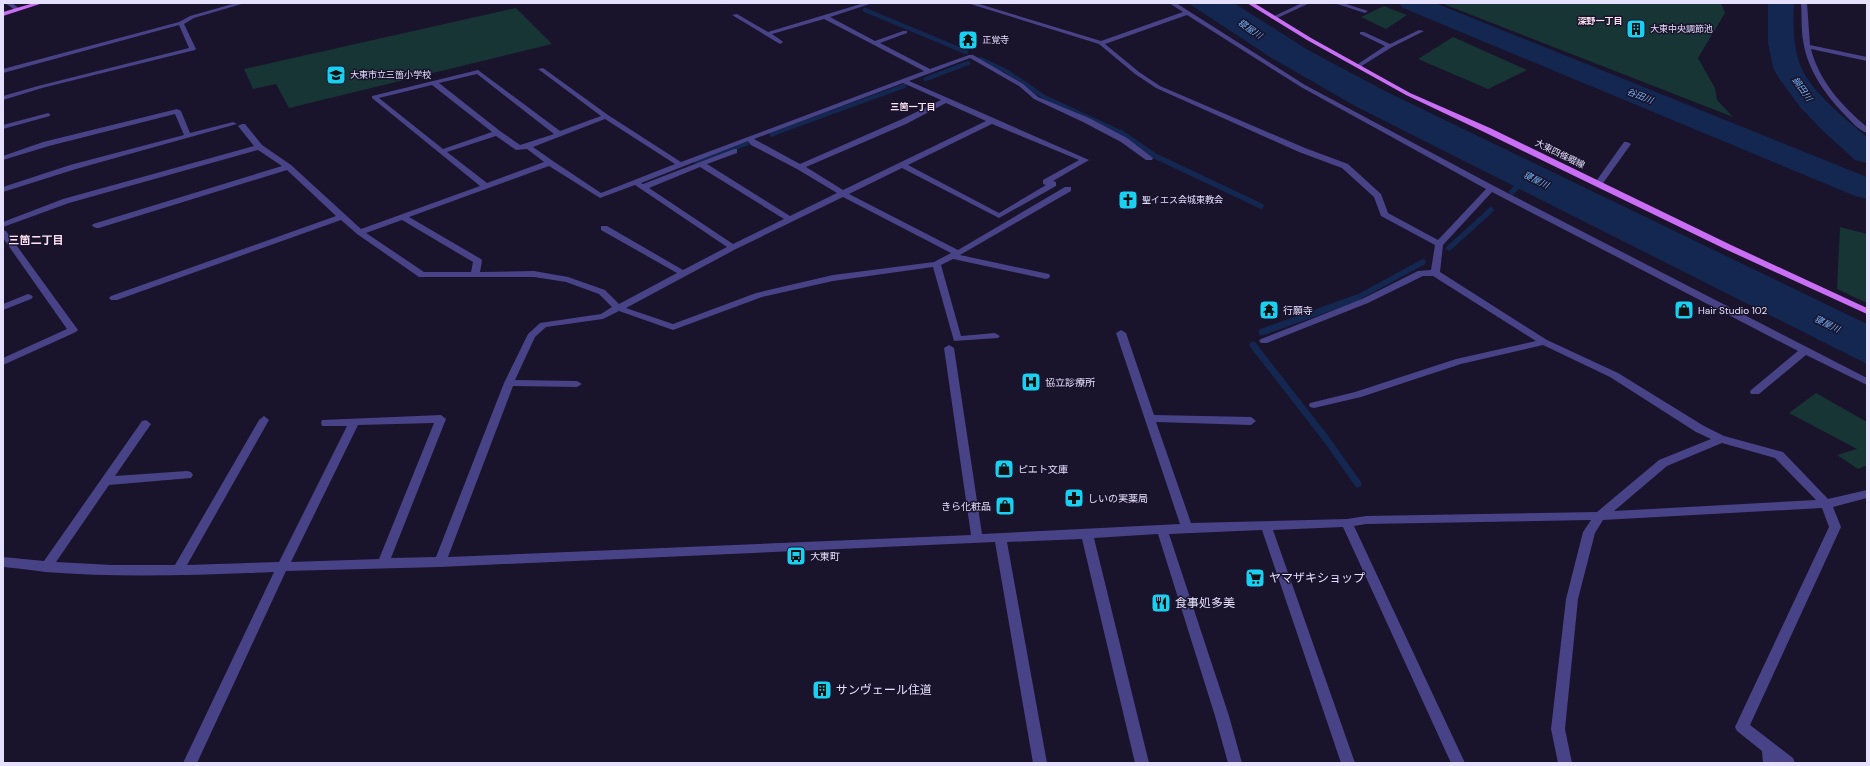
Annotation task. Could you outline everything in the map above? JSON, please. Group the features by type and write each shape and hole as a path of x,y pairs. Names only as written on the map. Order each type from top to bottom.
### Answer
{"main road":[{"path":"3,14 40,3"},
{"name":"大東四條畷線","path":"1250,3 1273,18 1408,94 1728,247 1867,310"}],"street":[{"path":"8,3 18,9"},
{"path":"3,71 181,24 192,17 242,3"},
{"path":"767,34 870,3"},
{"path":"970,3 1101,43 1137,73 1158,87 1295,147 1345,166 1378,196 1384,214 1439,244"},
{"path":"1172,3 1303,86 1491,188 1867,382"},
{"path":"1273,18 1307,3"},
{"path":"1337,3 1365,11"},
{"path":"1804,3 1807,46 1811,62 1822,82 1839,103 1867,131"},
{"path":"1101,43 1186,13"},
{"path":"735,15 780,42"},
{"path":"825,17 929,71"},
{"path":"3,98 40,87 193,49 181,24"},
{"path":"1358,66 1390,46 1421,31"},
{"path":"875,43 905,32"},
{"path":"1362,33 1390,46"},
{"path":"1807,46 1867,59"},
{"path":"643,187 903,80 971,56 1021,85 1036,98 1092,123 1124,140 1149,158"},
{"path":"541,69 606,116 680,164"},
{"path":"485,186 443,151 374,98 478,72 559,134"},
{"path":"903,80 992,122 1085,160 1046,182 1053,184 999,216 903,165"},
{"path":"434,83 497,133 519,148 528,146 606,116"},
{"path":"800,167 903,122 945,101"},
{"path":"3,158 46,144 177,111 188,136"},
{"path":"3,127 48,114"},
{"path":"440,562 509,383 531,336 544,325 603,316 733,247 992,122"},
{"path":"3,190 72,167 233,124"},
{"path":"242,126 259,147 288,167 360,232 422,275 534,274 568,280 602,292 618,308 673,327 767,294 833,278 936,264 955,255 1068,189"},
{"path":"443,151 497,133"},
{"path":"528,146 550,163 600,196 680,164 752,141 955,255 1046,276"},
{"path":"1598,184 1628,144"},
{"path":"3,225 66,201 259,147"},
{"path":"360,232 550,163"},
{"path":"701,164 791,220"},
{"path":"96,226 122,214 191,193 288,167"},
{"path":"635,181 733,247"},
{"path":"1435,273 1439,244 1491,188"},
{"path":"114,298 289,232 342,217"},
{"path":"404,217 478,261 475,274"},
{"path":"604,228 684,274"},
{"path":"3,233 73,330 3,362"},
{"path":"936,264 957,339 995,336"},
{"path":"163,270 168,278"},
{"path":"1264,341 1365,301 1421,273 1435,273 1544,342 1614,375 1700,429 1721,439 1779,455 1826,504 1835,527 1742,727 1788,763"},
{"path":"3,307 28,297"},
{"path":"1121,334 1187,528"},
{"path":"1314,405 1357,395 1459,360 1544,342"},
{"path":"949,348 977,538"},
{"path":"1755,392 1805,351"},
{"path":"509,383 577,384"},
{"path":"1149,418 1251,421"},
{"path":"326,423 441,419 383,562"},
{"path":"178,570 264,420"},
{"path":"190,763 283,566 354,422"},
{"path":"46,567 146,424"},
{"path":"1565,763 1558,729 1572,599 1589,532 1600,516 1663,463 1721,439"},
{"path":"106,481 187,475"},
{"path":"3,562 46,567 150,571 383,562 440,562 1087,534 1187,528 1347,523 1366,520 1600,516 1826,504 1860,497 1867,494"},
{"path":"1347,523 1458,763"},
{"path":"1266,526 1348,763"},
{"path":"1162,530 1222,716 1235,763"},
{"path":"1087,534 1142,763"},
{"path":"1000,537 1040,763"},
{"path":"1769,748 1770,763"}],"green space":[{"path":"1441,3 1721,3 1725,13 1698,58 1715,88 1717,100 1733,117"},
{"path":"1384,6 1407,15 1386,29 1361,17"},
{"path":"516,8 552,44 289,108 276,84 253,89 244,69"},
{"path":"1453,37 1527,70 1488,89 1418,59"},
{"path":"1840,227 1867,234 1867,303 1837,289"},
{"path":"1816,393 1867,422 1867,465 1858,469 1837,455 1857,449 1789,413"}],"water":[{"name":"寝屋川","path":"1188,3 1234,3 1308,50 1385,91 1867,324 1867,364 1355,106 1270,57"}],"waterway":[{"name":"谷田川","path":"1412,3 1867,189"},
{"name":"鍋田川","path":"1781,3 1780,27 1783,51 1787,67 1792,77 1810,101 1846,136 1867,153"},
{"path":"865,10 966,52"},
{"path":"980,59 1006,71 1044,97 1120,132"},
{"path":"926,79 968,63"},
{"path":"775,133 904,86"},
{"path":"772,134 777,132"},
{"path":"1120,132 1155,156 1261,206"},
{"path":"697,161 747,143"},
{"path":"1512,192 1523,181"},
{"path":"1449,248 1491,210"},
{"path":"1357,298 1423,262"},
{"path":"1262,332 1357,298"},
{"path":"1253,345 1327,440 1358,484"}],"place":[{"name":"大東中央調節池","path":"1636,29"},
{"name":"正覚寺","path":"968,40"},
{"name":"大東市立三箇小学校","path":"336,75"},
{"name":"聖イエス会城東教会","path":"1128,200"},
{"name":"行願寺","path":"1269,310"},
{"name":"Hair Studio 102","path":"1684,310"},
{"name":"協立診療所","path":"1031,382"},
{"name":"ピエト文庫","path":"1004,469"},
{"name":"しいの実薬局","path":"1074,498"},
{"name":"きら化粧品","path":"1005,506"},
{"name":"大東町","path":"796,556"},
{"name":"ヤマザキショップ","path":"1255,578"},
{"name":"食事処多美","path":"1161,603"},
{"name":"サンヴェール住道","path":"822,690"}],"district":[{"name":"深野一丁目","path":"1600,21"},
{"name":"三箇一丁目","path":"913,107"},
{"name":"三箇二丁目","path":"36,240"}]}
